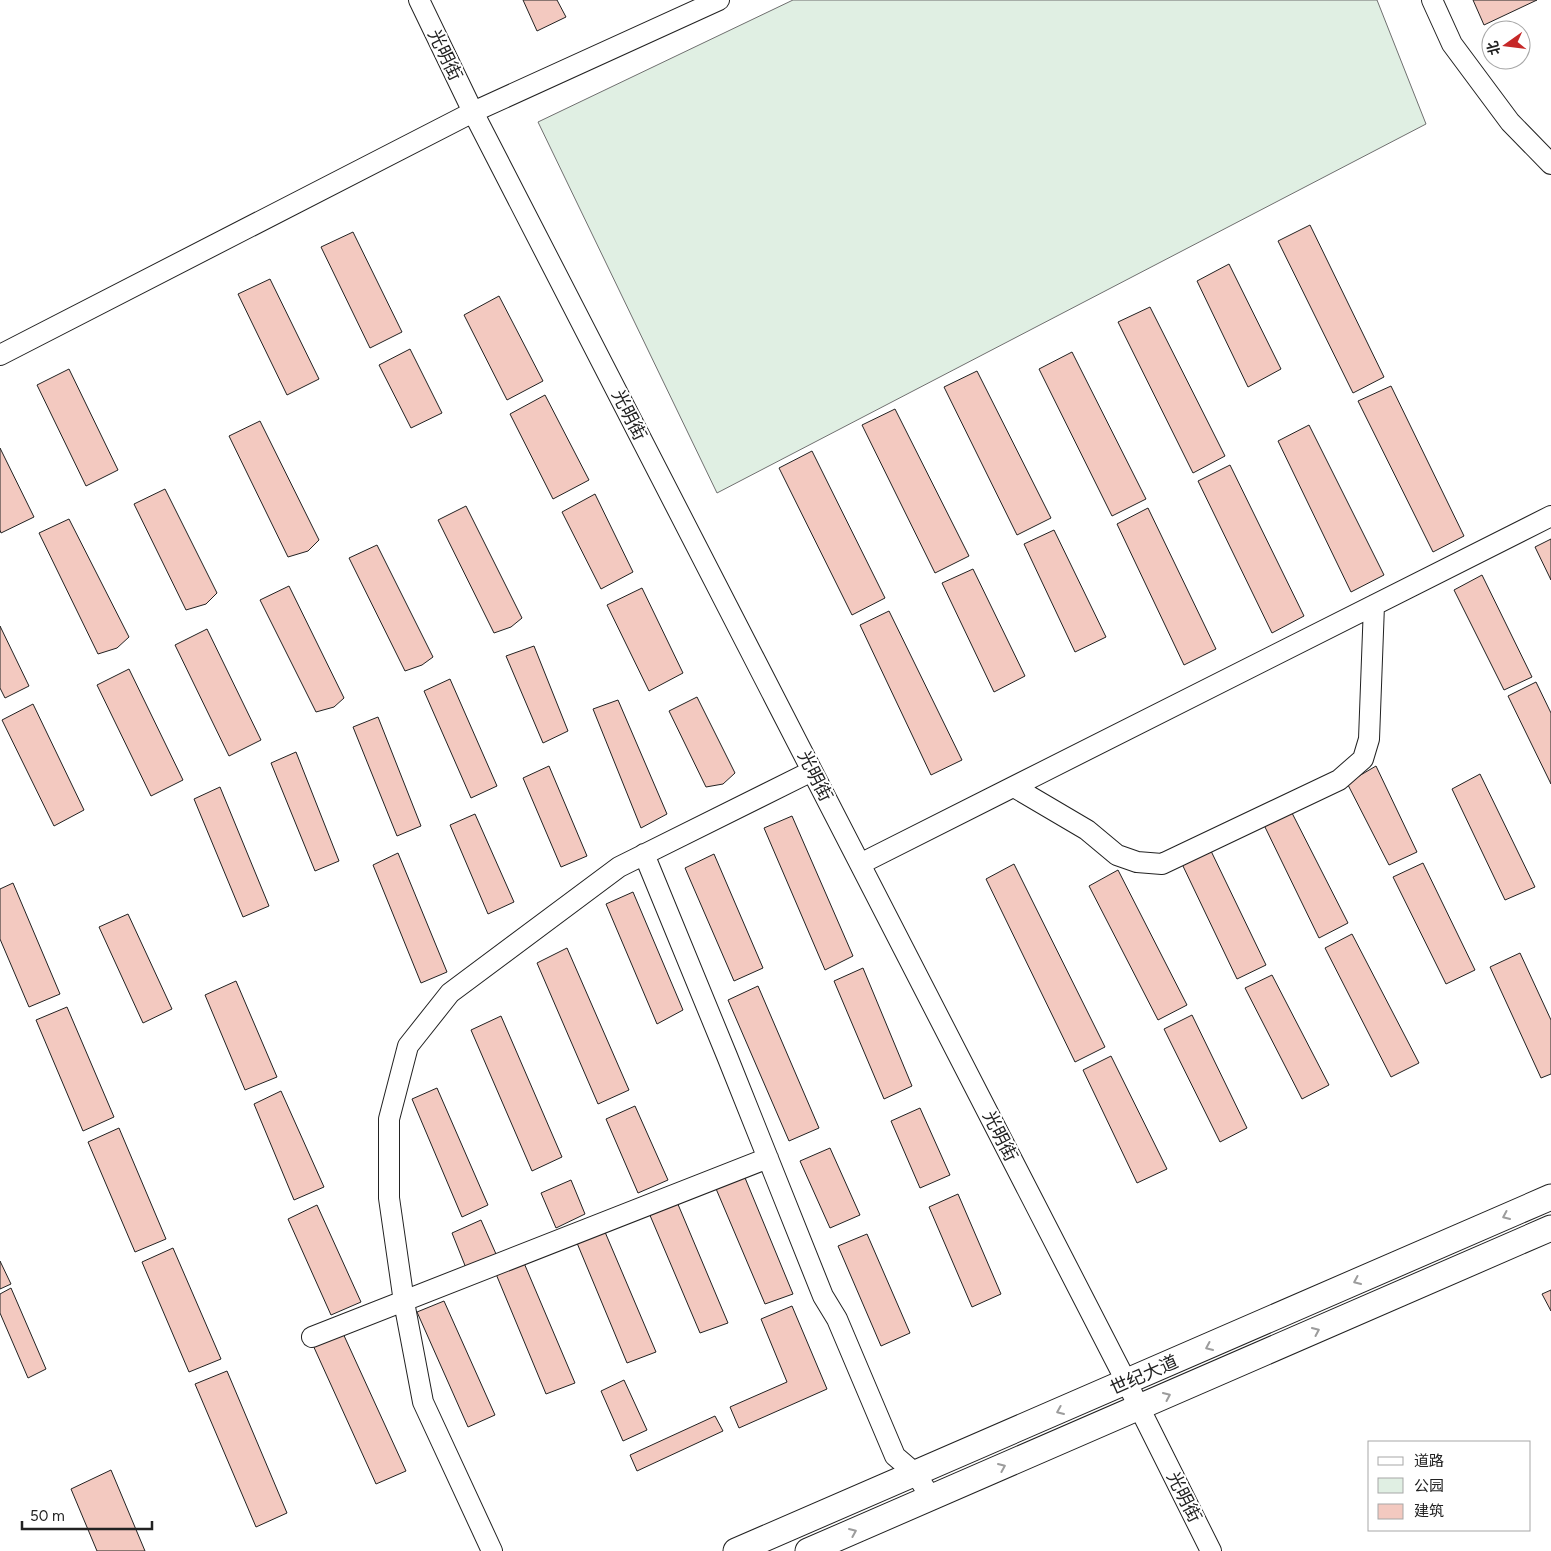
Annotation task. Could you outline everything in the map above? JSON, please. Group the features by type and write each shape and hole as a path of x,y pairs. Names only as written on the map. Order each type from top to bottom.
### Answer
{"main road":[{"name":"世纪大道","path":"736,1551 1551,1197"},
{"name":"世纪大道","path":"808,1551 1551,1228"}],"street":[{"name":"光明街","path":"419,0 473,112 1211,1551"},
{"path":"0,356 473,112 719,0"},
{"path":"1432,0 1452,44 1510,122 1551,164"},
{"path":"860,864 1551,516"},
{"path":"1014,787 1087,830 1117,855 1137,862 1162,864 1339,780 1363,759 1369,739 1374,605"},
{"path":"492,1551 424,1402 404,1302 389,1198 389,1119 408,1046 450,993 619,866 812,771"},
{"path":"644,854 823,1296 836,1319 895,1456 916,1474 931,1498"},
{"path":"312,1337 768,1158"}],"green space":[{"path":"793,0 1377,0 1426,124 717,493 538,122"}],"building":[{"path":"523,0 557,0 566,17 537,31"},
{"path":"1473,0 1537,0 1495,20 1482,20"},
{"path":"1310,225 1384,377 1353,393 1278,241"},
{"path":"353,232 402,332 370,348 321,247"},
{"path":"1229,264 1281,369 1248,387 1197,281"},
{"path":"270,279 319,379 287,395 238,294"},
{"path":"499,296 543,381 507,400 464,315"},
{"path":"1150,307 1225,456 1193,473 1118,322"},
{"path":"410,349 442,413 411,428 379,365"},
{"path":"1072,352 1146,499 1112,516 1039,369"},
{"path":"69,369 118,470 86,486 37,385"},
{"path":"977,371 1051,518 1017,535 944,387"},
{"path":"1391,386 1464,536 1433,552 1358,401"},
{"path":"545,395 589,480 553,499 510,414"},
{"path":"895,409 969,556 935,573 862,425"},
{"path":"260,421 319,540 308,551 288,557 229,436"},
{"path":"1309,425 1384,575 1351,592 1278,441"},
{"path":"0,448 34,517 1,533 0,530"},
{"path":"812,451 885,598 852,615 779,468"},
{"path":"1230,465 1304,616 1272,633 1198,481"},
{"path":"165,489 217,593 206,604 186,610 134,504"},
{"path":"595,494 633,572 601,589 562,512"},
{"path":"466,506 522,618 511,627 494,633 438,520"},
{"path":"1148,508 1216,649 1184,665 1117,524"},
{"path":"69,519 129,637 117,648 98,654 39,533"},
{"path":"1054,530 1106,637 1075,652 1024,544"},
{"path":"1551,539 1551,580 1535,547"},
{"path":"377,545 433,657 422,665 405,671 349,558"},
{"path":"973,569 1025,676 994,692 942,583"},
{"path":"1482,575 1532,677 1504,690 1454,590"},
{"path":"289,586 344,698 334,707 316,712 260,600"},
{"path":"642,588 683,673 649,691 607,605"},
{"path":"889,611 962,760 931,775 860,625"},
{"path":"0,626 29,686 5,698 0,688"},
{"path":"207,629 261,740 229,756 175,645"},
{"path":"534,646 568,731 543,743 506,656"},
{"path":"129,669 183,780 151,796 97,685"},
{"path":"450,679 497,786 471,798 424,691"},
{"path":"1536,682 1551,713 1551,784 1508,696"},
{"path":"697,697 735,773 723,784 706,787 669,711"},
{"path":"618,700 667,814 641,828 593,709"},
{"path":"33,704 84,810 54,826 2,720"},
{"path":"378,717 421,826 397,836 353,727"},
{"path":"296,752 339,861 315,871 271,763"},
{"path":"549,766 587,856 561,867 523,778"},
{"path":"1376,766 1417,852 1389,865 1347,783"},
{"path":"1480,774 1535,887 1505,900 1452,789"},
{"path":"220,787 269,906 243,917 194,799"},
{"path":"1291,811 1348,923 1319,938 1264,825"},
{"path":"475,814 514,902 488,914 450,825"},
{"path":"792,816 853,956 825,970 764,828"},
{"path":"1211,851 1266,965 1237,979 1182,864"},
{"path":"398,853 447,972 421,983 373,865"},
{"path":"714,854 763,968 734,981 685,868"},
{"path":"1423,863 1475,970 1446,984 1393,877"},
{"path":"1014,864 1105,1047 1075,1062 986,879"},
{"path":"1118,870 1187,1005 1158,1020 1089,886"},
{"path":"13,883 60,994 29,1007 0,939 0,889"},
{"path":"633,892 683,1010 657,1024 606,904"},
{"path":"128,914 172,1009 143,1023 99,927"},
{"path":"1352,934 1419,1063 1391,1077 1325,948"},
{"path":"567,948 629,1090 598,1104 537,963"},
{"path":"1520,953 1551,1020 1551,1074 1541,1078 1490,967"},
{"path":"863,968 912,1086 884,1099 834,981"},
{"path":"1272,975 1329,1085 1302,1099 1245,988"},
{"path":"236,981 277,1077 245,1090 205,995"},
{"path":"758,986 819,1128 789,1141 728,1000"},
{"path":"67,1007 114,1117 83,1131 36,1020"},
{"path":"1192,1015 1247,1128 1220,1142 1164,1029"},
{"path":"501,1016 562,1157 532,1171 471,1030"},
{"path":"1111,1056 1167,1169 1137,1183 1083,1070"},
{"path":"437,1088 488,1205 462,1217 412,1099"},
{"path":"281,1091 324,1187 294,1200 254,1104"},
{"path":"635,1106 668,1180 638,1193 606,1119"},
{"path":"920,1108 950,1175 920,1188 891,1121"},
{"path":"119,1128 166,1239 135,1252 88,1142"},
{"path":"830,1148 860,1215 830,1228 800,1161"},
{"path":"743,1173 793,1294 765,1304 714,1184"},
{"path":"571,1180 585,1214 556,1228 541,1193"},
{"path":"958,1194 1001,1294 972,1307 929,1207"},
{"path":"677,1202 728,1323 700,1333 649,1213"},
{"path":"317,1205 361,1302 331,1315 288,1219"},
{"path":"481,1220 496,1254 466,1268 452,1233"},
{"path":"605,1232 656,1352 627,1363 577,1243"},
{"path":"867,1234 910,1333 881,1346 838,1246"},
{"path":"173,1248 221,1359 189,1372 142,1262"},
{"path":"0,1261 11,1284 0,1289"},
{"path":"524,1263 575,1383 546,1394 496,1274"},
{"path":"11,1288 46,1369 28,1378 0,1313 0,1294"},
{"path":"1551,1290 1551,1311 1542,1294"},
{"path":"444,1301 495,1415 468,1427 417,1312"},
{"path":"792,1306 827,1389 739,1428 730,1407 787,1382 761,1319"},
{"path":"341,1329 406,1471 376,1484 312,1343"},
{"path":"227,1371 287,1513 256,1527 195,1384"},
{"path":"624,1380 647,1430 623,1441 601,1391"},
{"path":"715,1416 723,1431 637,1471 630,1455"},
{"path":"111,1470 145,1551 97,1551 71,1489"}]}
